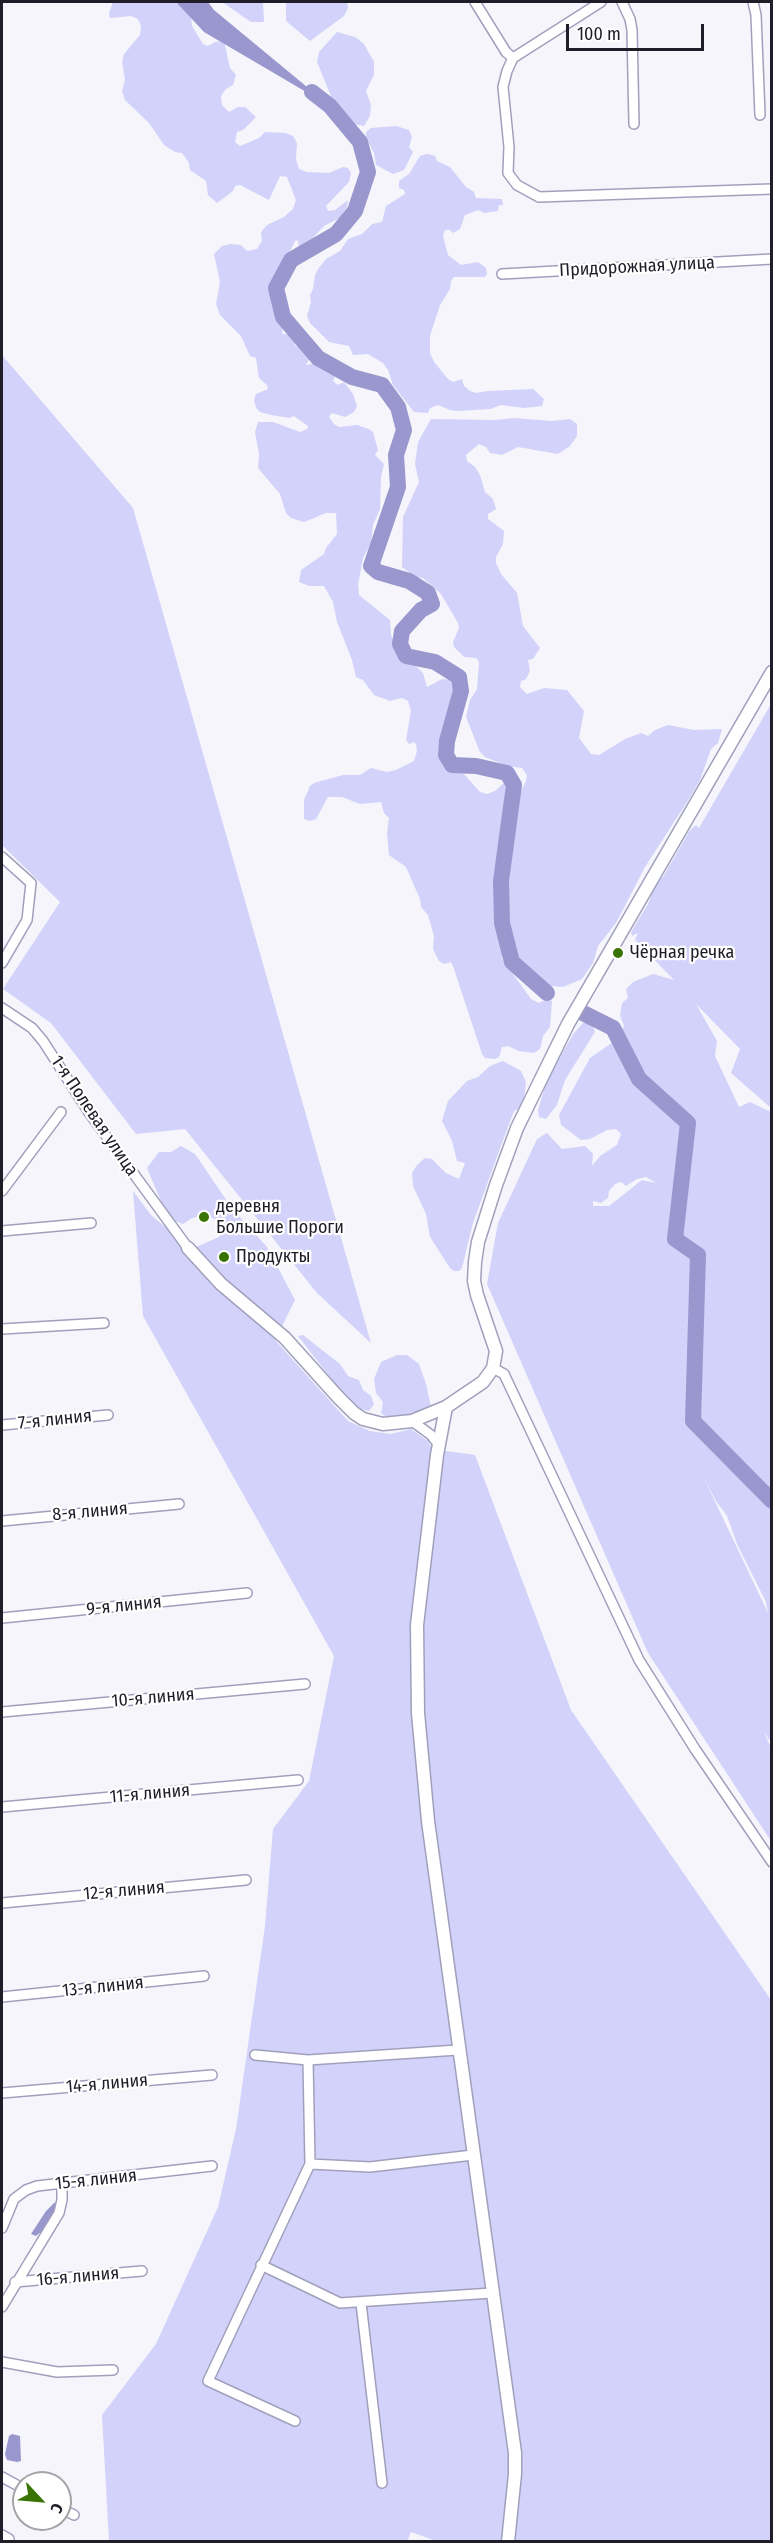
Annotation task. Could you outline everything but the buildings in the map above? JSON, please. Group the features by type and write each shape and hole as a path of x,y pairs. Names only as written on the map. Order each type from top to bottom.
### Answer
{"street":[{"path":"475,2 506,52 513,58"},
{"path":"601,2 513,58 507,70 503,87 509,147 508,173 517,185 539,197 771,189"},
{"path":"622,2 630,19 632,30 634,124"},
{"path":"753,2 756,15 760,115"},
{"name":"Придорожная улица","path":"502,274 771,259"},
{"path":"188,1248 221,1284 292,1345 354,1413 383,1424 412,1421 446,1407 483,1382 493,1368 496,1351 477,1295 474,1281 475,1263 478,1242 517,1128 568,1024 771,672"},
{"path":"2,857 31,883 27,920 2,963"},
{"name":"1-я Полевая улица","path":"2,1008 32,1028 43,1041 90,1114 188,1248"},
{"path":"2,1191 61,1112"},
{"path":"2,1231 91,1223"},
{"path":"2,1329 105,1323"},
{"path":"493,1368 504,1374 514,1393 639,1660 695,1749 771,1862"},
{"path":"446,1407 439,1445 417,1626 418,1713 428,1821 514,2453 515,2474 508,2541"},
{"name":"7-я линия","path":"2,1425 108,1415"},
{"path":"412,1421 431,1435 439,1445"},
{"name":"8-я линия","path":"2,1521 179,1504"},
{"name":"9-я линия","path":"2,1618 247,1593"},
{"name":"10-я линия","path":"2,1712 305,1684"},
{"name":"11-я линия","path":"2,1807 298,1780"},
{"name":"12-я линия","path":"2,1903 246,1880"},
{"name":"13-я линия","path":"2,1997 204,1976"},
{"path":"255,2055 308,2060 458,2050"},
{"path":"295,2421 208,2381 310,2164 308,2060"},
{"name":"14-я линия","path":"2,2093 212,2075"},
{"path":"310,2164 370,2167 473,2155"},
{"name":"15-я линия","path":"2,2228 15,2199 26,2190 36,2186 212,2166"},
{"path":"2,2307 15,2282 59,2213 62,2184"},
{"path":"261,2265 340,2303 492,2293"},
{"name":"16-я линия","path":"15,2282 141,2271"},
{"path":"361,2303 382,2483"},
{"path":"2,2362 57,2372 113,2370"}],"shaded area":[{"path":"113,2 175,2 184,8 193,8 192,26 203,44 208,46 224,41 230,68 236,75 233,85 221,96 222,105 229,112 238,107 245,107 256,117 243,130 237,132 235,142 240,146 259,138 265,132 285,133 293,136 297,143 296,159 299,169 307,172 329,173 343,167 348,168 351,173 349,182 326,206 328,211 335,210 348,200 347,207 340,218 324,226 305,246 299,248 298,240 295,241 272,289 275,308 284,318 282,334 292,334 296,339 295,346 310,344 314,350 306,365 317,363 330,369 336,374 333,381 338,385 344,382 353,394 357,406 354,412 345,417 332,413 329,417 339,427 357,425 373,432 378,450 375,455 384,464 381,477 380,509 373,525 371,543 363,558 358,585 359,595 390,620 391,635 402,660 414,664 423,673 427,687 442,679 451,680 455,686 446,722 442,749 443,761 455,764 480,792 487,794 495,791 506,781 504,803 517,799 526,781 527,775 522,768 508,766 485,757 480,752 466,717 470,700 477,689 479,662 476,658 464,657 454,647 453,642 459,628 458,623 441,594 423,578 415,577 402,567 403,517 419,482 415,464 418,442 431,419 514,418 552,421 570,419 577,424 577,436 570,446 558,454 518,447 502,455 490,453 486,447 479,444 466,455 467,461 480,475 485,492 493,499 496,509 488,514 488,519 504,531 503,544 496,557 496,563 501,574 517,593 523,626 540,648 533,659 528,660 530,671 526,679 521,681 520,687 527,694 544,688 567,690 584,711 579,738 591,754 599,755 625,739 641,733 648,736 655,730 668,725 694,730 722,729 718,743 711,749 700,780 645,867 616,923 598,946 593,963 582,979 563,987 541,985 523,976 509,946 505,950 502,959 531,999 539,1003 545,1000 552,1001 550,1027 543,1036 540,1049 534,1053 519,1051 508,1046 502,1047 499,1057 495,1059 485,1058 482,1054 451,962 444,964 439,961 433,949 434,936 428,915 421,907 420,899 406,867 389,855 387,833 389,818 384,813 381,802 360,804 342,797 328,797 316,819 310,821 304,819 304,800 310,786 314,783 343,775 360,775 371,768 387,772 396,770 414,761 417,751 414,742 409,744 406,740 411,711 408,701 402,698 390,701 374,695 363,680 356,677 337,622 333,602 324,586 309,586 299,582 301,570 324,554 337,534 336,513 326,513 304,522 291,518 286,513 280,494 258,468 259,454 255,432 258,422 273,422 300,432 308,426 294,416 289,418 271,415 260,412 256,408 254,400 256,394 268,389 267,385 259,378 256,358 250,356 241,336 220,315 216,304 220,282 214,254 222,246 230,244 241,245 247,251 257,249 262,241 261,232 267,225 284,217 293,209 296,200 287,177 280,176 269,200 240,185 235,186 233,191 217,203 208,195 206,181 190,170 189,163 182,153 175,152 164,145 149,123 125,100 122,91 125,80 122,62 124,54 140,35 141,26 138,19 131,16 110,18 109,13"},
{"path":"176,2 208,2 214,10 330,106 204,32"},
{"path":"222,2 263,2 264,22 251,22"},
{"path":"286,2 347,2 348,8 344,16 310,41 286,21"},
{"path":"337,32 355,37 364,44 374,62 374,75 366,91 371,105 370,116 364,126 353,124 337,111 317,62 319,52"},
{"path":"396,126 409,130 412,137 409,147 413,152 404,170 393,174 376,165 366,132 371,128"},
{"path":"427,154 435,156 437,161 450,167 466,187 474,192 476,198 502,199 503,205 499,205 498,211 484,213 478,210 465,215 460,229 453,233 445,230 443,236 448,255 461,265 478,262 486,268 487,273 485,277 454,277 451,281 450,289 440,305 430,336 430,353 434,362 448,379 453,382 462,379 464,386 470,391 476,393 533,389 544,399 542,406 524,408 501,405 490,409 457,411 438,405 430,408 428,413 414,412 393,385 383,363 368,354 353,355 349,346 329,342 310,323 307,316 311,302 310,295 318,269 326,259 340,251 348,239 362,234 372,224 382,222 386,206 405,194 404,190 399,188 399,181 409,174 420,156"},
{"path":"2,355 133,508 371,1343 317,1293 185,1129 136,1134 51,1023 3,989 60,902 2,845"},
{"path":"771,704 771,1108 731,1073 740,1049 696,1004 717,1041 715,1056 739,1107 750,1102 771,1112 771,1742 764,1732 771,1748 771,1841 648,1653 487,1284 498,1223 537,1139 547,1133 562,1149 585,1146 593,1154 592,1166 600,1156 617,1145 621,1134 616,1129 581,1140 561,1125 559,1115 590,1058 619,1038 624,1026 620,1015 622,1003 628,998 626,989 633,982 653,974 674,980 635,940 638,933 632,936 631,932 648,904 656,882 663,877 690,830 696,825 699,828","holes":["646,1177 656,1183 642,1180 609,1206 593,1206 593,1201 601,1203 608,1198 609,1191 615,1184 621,1182 626,1186 637,1179","703,1476 727,1516 737,1544 766,1602 768,1613"]},
{"path":"591,1021 595,1032 565,1080 557,1105 546,1119 539,1117 538,1110 548,1077 574,1033 583,1023"},
{"path":"503,1061 521,1071 526,1082 524,1098 518,1109 514,1111 506,1132 473,1223 462,1268 454,1271 430,1237 426,1214 413,1186 412,1173 425,1158 432,1159 446,1173 459,1179 465,1163 457,1161 452,1141 442,1121 448,1101 467,1081 478,1077 490,1066"},
{"path":"181,1146 195,1154 231,1207 267,1247 295,1300 275,1340 348,1421 370,1431 391,1434 411,1429 428,1441 432,1449 475,1455 571,1710 771,2000 771,2541 439,2542 411,2532 407,2542 109,2541 102,2415 156,2344 218,2207 236,2129 265,1926 273,1829 309,1781 334,1656 143,1316 133,1191 151,1215 171,1232 187,1251 219,1237 223,1230 221,1223 207,1215 192,1218 183,1224 175,1221 163,1206 147,1168 159,1152 171,1152"},
{"path":"303,1335 340,1364 348,1376 359,1380 363,1390 371,1396 374,1404 369,1411 361,1409 347,1399 298,1336"},
{"path":"397,1355 407,1355 419,1364 431,1407 407,1416 385,1416 381,1413 383,1402 376,1393 374,1379 381,1362"},
{"path":"55,2202 56,2210 42,2231 36,2236 31,2234 46,2211"},
{"path":"12,2434 20,2436 21,2461 7,2460 5,2454 9,2436"}],"waterway":[{"name":"Чёрная речка","path":"312,92 330,106 360,142 368,172 355,211 336,234 291,260 276,288 283,317 318,358 352,377 382,385 398,407 404,430 396,455 398,487 371,566 378,572 409,581 428,593 432,604 421,610 402,631 400,644 406,656 435,662 459,677 461,691 447,741 446,755 452,765 476,766 507,773 514,785 501,881 502,923 512,962 547,993"},
{"name":"Чёрная речка","path":"581,1012 613,1028 639,1079 688,1123 675,1239 698,1255 693,1421 772,1501"}],"place":[{"name":"Чёрная речка","path":"618,953"},
{"name":"деревня Большие Пороги","path":"204,1217"},
{"name":"Продукты","path":"224,1257"}]}
